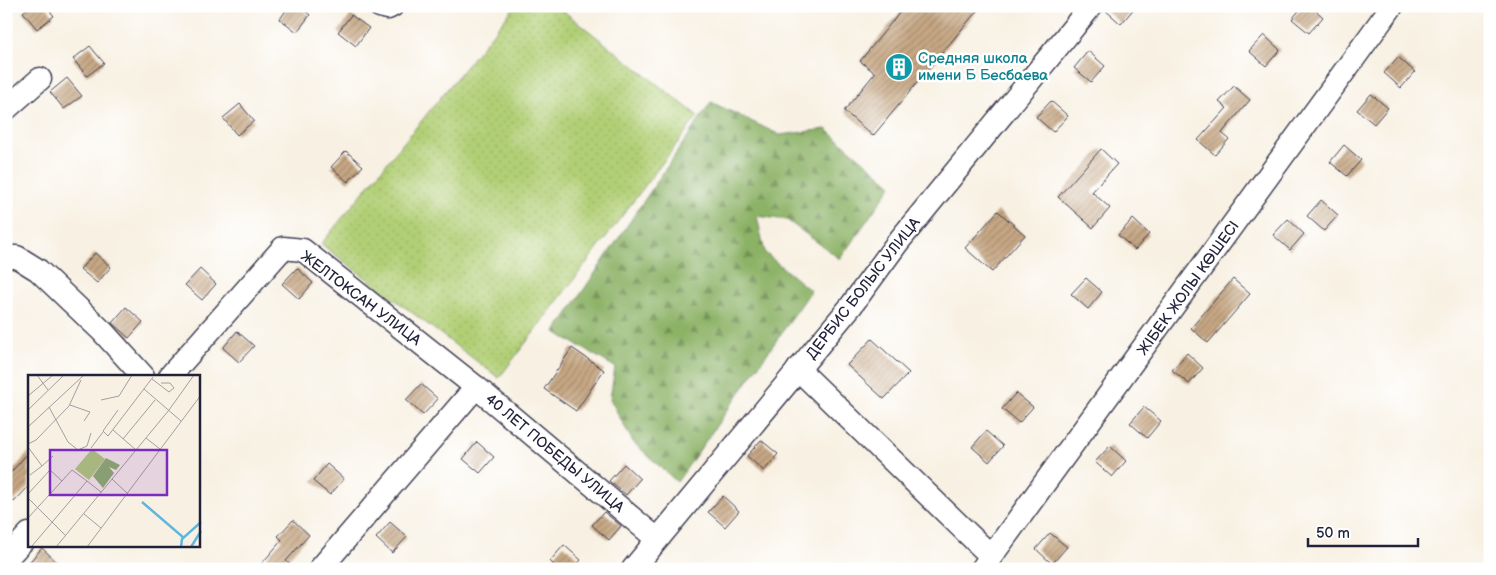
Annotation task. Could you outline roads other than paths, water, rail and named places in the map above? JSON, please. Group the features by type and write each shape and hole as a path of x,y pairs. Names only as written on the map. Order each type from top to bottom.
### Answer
{"street":[{"path":"380,6 388,8 392,6"},
{"name":"ДЕРБИС БОЛЫС УЛИЦА","path":"633,569 851,306 898,242 1091,6"},
{"name":"ЖІБЕК ЖОЛЫ КӨШЕСІ","path":"986,562 1392,6"},
{"path":"6,109 40,79"},
{"name":"ЖЕЛТОКСАН УЛИЦА","path":"171,375 284,248 303,250 476,387"},
{"path":"6,257 17,257 38,270 103,332 142,375"},
{"path":"798,369 986,562"},
{"name":"40 ЛЕТ ПОБЕДЫ УЛИЦА","path":"320,569 476,387 657,539"},
{"path":"6,559 28,535"}],"place":[{"name":"Средняя школа имени Б Бесбаева","path":"899,67"}]}
